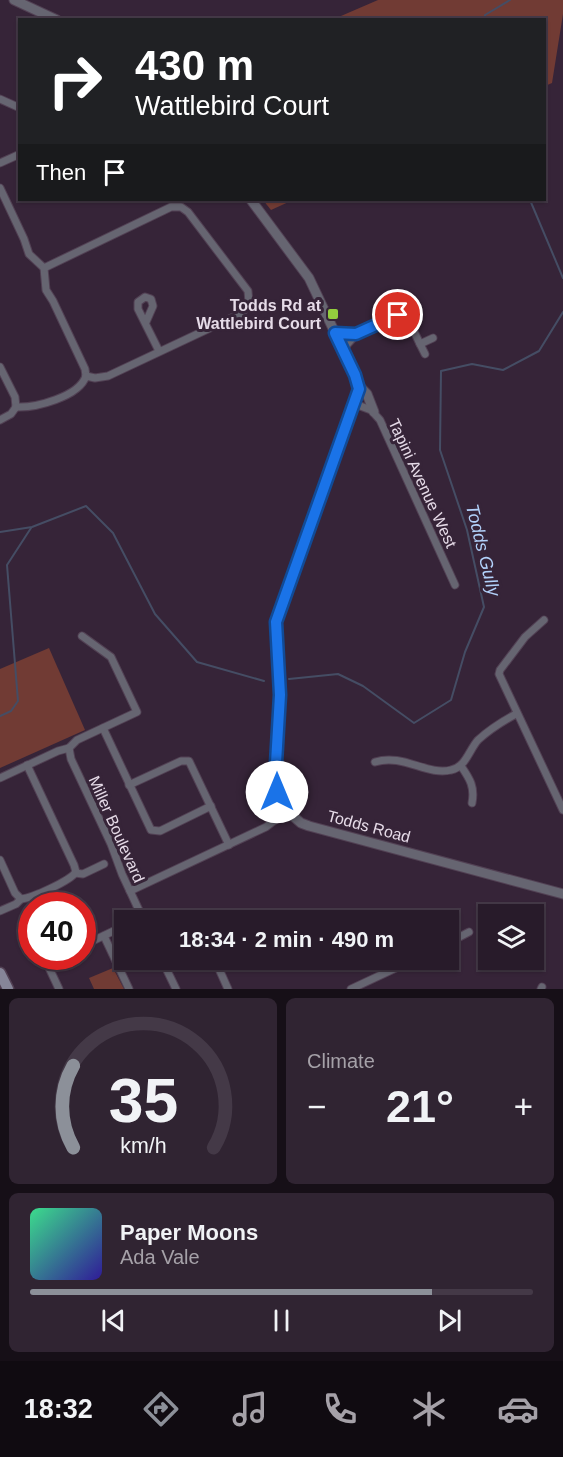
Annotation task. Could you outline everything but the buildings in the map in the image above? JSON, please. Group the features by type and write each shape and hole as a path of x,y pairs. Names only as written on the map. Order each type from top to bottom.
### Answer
{"main road":[{"path":"0,973 8,989"}],"street":[{"path":"14,0 53,18"},
{"path":"0,99 18,107"},
{"path":"0,163 18,155"},
{"path":"0,188 29,254 44,268 46,290 86,369 86,376 79,388 55,400 30,406 16,406"},
{"path":"252,201 309,278 359,386 368,394 375,412"},
{"path":"44,268 171,207 181,207 188,212 248,291 249,303 242,313 108,376 95,378 86,376"},
{"path":"344,351 348,342 356,334 392,316 401,315 409,321 425,354"},
{"path":"146,322 159,351"},
{"path":"335,333 356,334"},
{"path":"420,344 433,338"},
{"path":"0,367 15,397 16,406 11,414 0,420"},
{"path":"130,891 266,827 287,811 280,801 275,785 280,695 276,622 355,404 359,386"},
{"name":"Tapini Avenue West","path":"355,404 375,412 380,420 455,585"},
{"path":"544,620 525,637 499,673 516,714 563,810"},
{"path":"0,778 69,748 75,742 137,712 111,657 82,636"},
{"path":"375,762 390,759 450,771 460,766 477,741 516,714"},
{"path":"103,728 149,826 154,831 161,830 211,806"},
{"name":"Miller Boulevard","path":"69,748 71,759 111,843 137,910"},
{"path":"129,785 187,760 193,766 229,845"},
{"path":"27,765 74,865 75,873"},
{"path":"460,766 472,784 474,794 472,803"},
{"name":"Todds Road","path":"287,811 301,823 309,826 563,894"},
{"path":"0,860 18,895"},
{"path":"75,873 83,874 104,864"},
{"path":"42,892 69,879 75,873"},
{"path":"0,911 18,902"},
{"path":"96,940 114,931"},
{"path":"459,937 469,932"},
{"path":"104,936 129,989"},
{"path":"50,970 59,989"},
{"path":"167,970 176,989"},
{"path":"219,970 228,989"},
{"path":"351,989 392,970"}],"shaded area":[{"path":"378,0 563,0 563,14 552,83 546,86 546,18 336,18"},
{"path":"264,201 291,201 271,210"},
{"path":"49,648 85,730 0,768 0,669"},
{"path":"113,968 124,989 94,989 89,978"}],"waterway":[{"name":"Todds Gully","path":"485,18 485,15 510,0"},
{"name":"Todds Gully","path":"530,201 563,278"},
{"name":"Todds Gully","path":"289,679 338,674 363,686 414,723 451,700 465,652 484,607 467,530 440,450 441,371 472,364 503,370 539,351 563,312"},
{"name":"Todds Gully","path":"0,532 32,527 86,506 113,533 155,614 197,662 264,681"},
{"path":"0,716 11,711 18,701 7,565 31,528"}],"place":[{"name":"Todds Rd at Wattlebird Court","path":"333,314"}],"route":[{"path":"277,792 275,780 280,684 276,622 279,608 331,471 359,389 355,375 335,333 356,334 398,315"}]}
